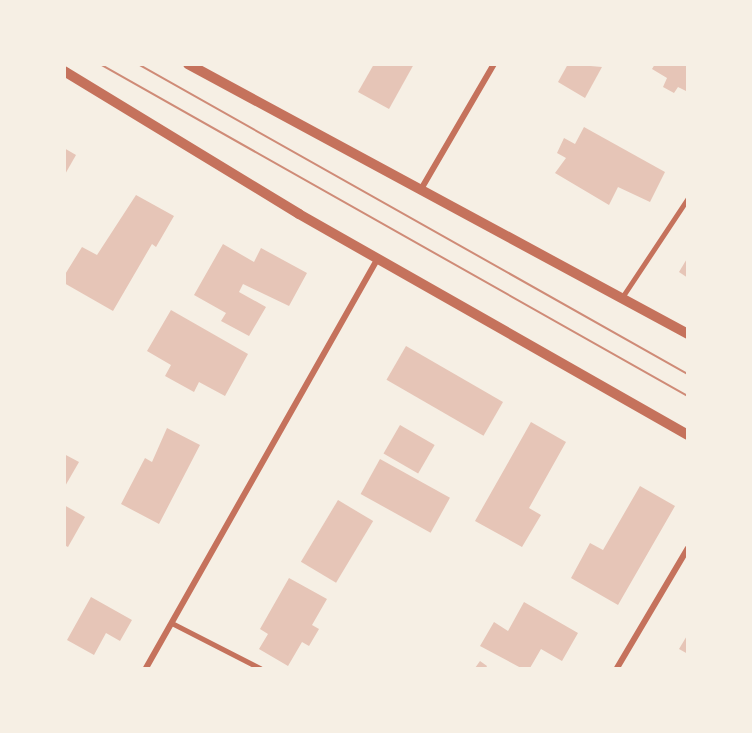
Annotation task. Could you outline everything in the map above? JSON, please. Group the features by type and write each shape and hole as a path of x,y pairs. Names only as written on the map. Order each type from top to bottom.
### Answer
{"street":[{"path":"188,64 420,192 687,334"},
{"path":"420,192 494,64"},
{"path":"64,71 377,259 687,435"},
{"path":"146,669 377,259"},
{"path":"617,669 687,548"}],"lane":[{"path":"621,299 687,198"},
{"path":"172,623 260,669"}],"building":[{"path":"374,64 414,64 389,109 358,92"},
{"path":"568,64 602,67 585,98 558,82"},
{"path":"655,64 688,64 688,92 678,87 674,93 663,87 667,78 652,69"},
{"path":"584,127 665,172 650,202 618,187 609,205 555,173 566,158 557,153 564,138 575,144"},
{"path":"64,148 76,155 64,176"},
{"path":"136,195 174,216 156,247 152,244 113,311 64,283 64,276 82,247 97,255"},
{"path":"223,244 254,262 261,248 307,273 289,306 243,284 239,292 266,307 249,336 221,321 226,313 194,295"},
{"path":"688,257 688,278 679,272"},
{"path":"171,310 248,354 225,396 199,382 194,392 165,376 171,365 147,351"},
{"path":"406,346 503,402 483,436 386,380"},
{"path":"531,422 566,442 529,508 541,515 522,547 475,521"},
{"path":"400,425 435,445 418,474 384,454"},
{"path":"167,428 200,445 159,524 121,504 145,458 152,462"},
{"path":"64,454 79,462 64,488"},
{"path":"380,459 450,498 431,533 361,494"},
{"path":"640,486 675,506 618,605 571,578 590,543 603,550"},
{"path":"338,500 373,521 336,583 301,562"},
{"path":"64,505 85,517 68,547 64,545"},
{"path":"289,578 327,599 312,625 319,629 309,646 302,642 288,666 259,649 268,634 260,629"},
{"path":"91,597 132,620 120,641 106,633 94,655 67,640"},
{"path":"524,602 578,633 562,661 541,649 530,668 521,668 480,646 494,622 508,631"},
{"path":"688,634 688,654 679,649"},
{"path":"480,661 487,666 486,668 475,668"}],"tram line":[{"path":"100,64 688,396"},
{"path":"138,64 688,374"}]}
